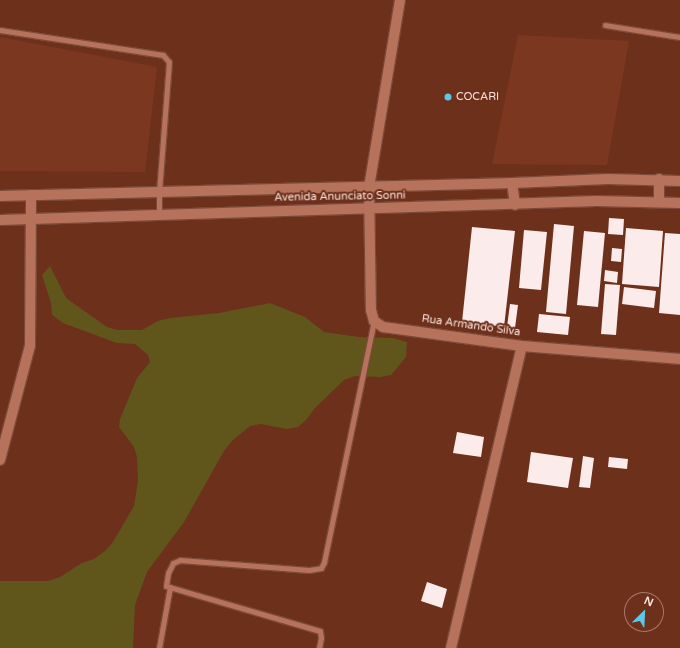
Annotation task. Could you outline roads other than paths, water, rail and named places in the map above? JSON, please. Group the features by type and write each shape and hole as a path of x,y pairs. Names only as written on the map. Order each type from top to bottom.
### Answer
{"street":[{"path":"374,321 370,310 369,187 400,0"},
{"name":"Avenida Anunciato Sonni","path":"0,196 369,187 608,179 659,179 680,181"},
{"path":"659,179 659,202"},
{"path":"512,183 515,205"},
{"path":"0,460 30,346 31,195"},
{"name":"Avenida Anunciato Sonni","path":"0,220 32,220 159,214 597,202 659,202 680,204"},
{"name":"Rua Armando Silva","path":"374,321 383,327 522,346 680,359"},
{"path":"451,648 522,346"}],"lane":[{"path":"605,25 680,37"},
{"path":"0,30 163,55 169,62 159,192 159,214"},
{"path":"318,648 321,638 320,631 166,586 168,573 174,563 180,560 309,570 321,568 324,562 374,321"},
{"path":"159,648 170,587"}],"place":[{"name":"COCARI","path":"448,97"}]}
